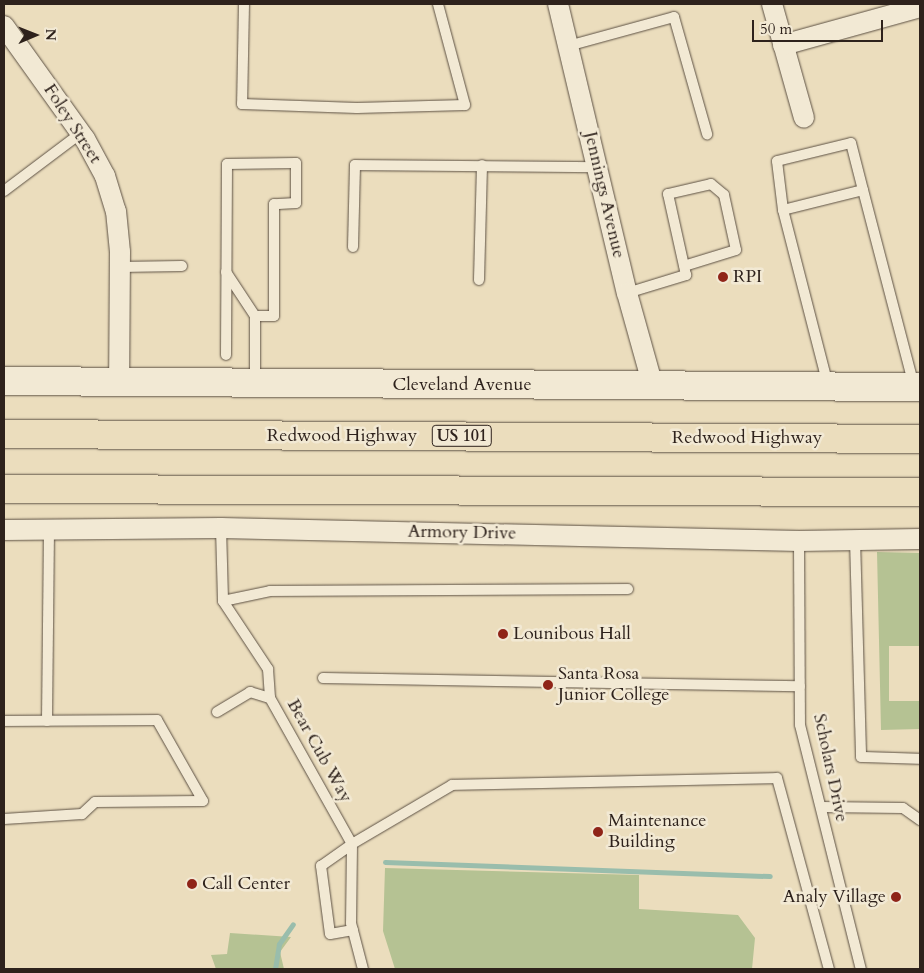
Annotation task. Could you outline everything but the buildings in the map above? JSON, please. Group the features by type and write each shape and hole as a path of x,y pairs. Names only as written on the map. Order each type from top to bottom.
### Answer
{"highway":[{"name":"Redwood Highway","path":"4,434 920,438"},
{"path":"4,489 920,492"}],"street":[{"name":"Jennings Avenue","path":"558,4 627,292 653,386"},
{"path":"772,4 804,118"},
{"path":"783,45 920,7"},
{"name":"Foley Street","path":"4,26 81,133 105,176 116,211 120,267 118,382"},
{"name":"Cleveland Avenue","path":"6,377 118,382 255,384 918,387"},
{"name":"Armory Drive","path":"4,530 221,528 799,540 920,539"}],"lane":[{"path":"244,4 242,104 356,108 465,105 438,4"},
{"path":"568,46 674,17 707,134"},
{"path":"4,191 81,133"},
{"path":"829,388 783,210 777,161 851,143 918,387"},
{"path":"226,355 227,164 296,163 296,203 274,204 274,316 255,316"},
{"path":"353,247 355,165 597,167"},
{"path":"479,280 482,165"},
{"path":"627,292 686,276 668,194 711,184 724,194 736,250 684,266"},
{"path":"783,210 863,190"},
{"path":"120,267 182,266"},
{"path":"226,272 255,316 255,384"},
{"path":"221,528 223,601 270,591 628,589"},
{"path":"47,721 49,530"},
{"path":"856,539 861,757 920,758"},
{"name":"Scholars Drive","path":"799,540 800,725 861,969"},
{"name":"Bear Cub Way","path":"223,601 268,669 270,698 352,844 353,930 363,969"},
{"path":"323,678 800,686"},
{"path":"217,712 250,692 270,698"},
{"path":"4,721 157,720 203,801 95,802 82,814 4,819"},
{"path":"353,930 330,934 321,866 352,844 452,785 777,778 829,969"},
{"path":"821,807 903,808 920,820"}],"green space":[{"path":"877,552 920,553 920,646 889,646 889,701 920,701 920,729 881,730"},
{"path":"385,868 639,875 639,909 738,915 755,938 752,969 395,969 383,931"},
{"path":"230,933 291,937 280,952 284,969 216,969 211,955 227,954"}],"waterway":[{"path":"385,862 770,876"},
{"path":"275,969 279,944 293,924"}],"place":[{"name":"RPI","path":"723,277"},
{"name":"Lounibous Hall","path":"503,634"},
{"name":"Santa Rosa Junior College","path":"548,685"},
{"name":"Maintenance Building","path":"598,832"},
{"name":"Call Center","path":"192,884"},
{"name":"Analy Village","path":"896,897"}]}
